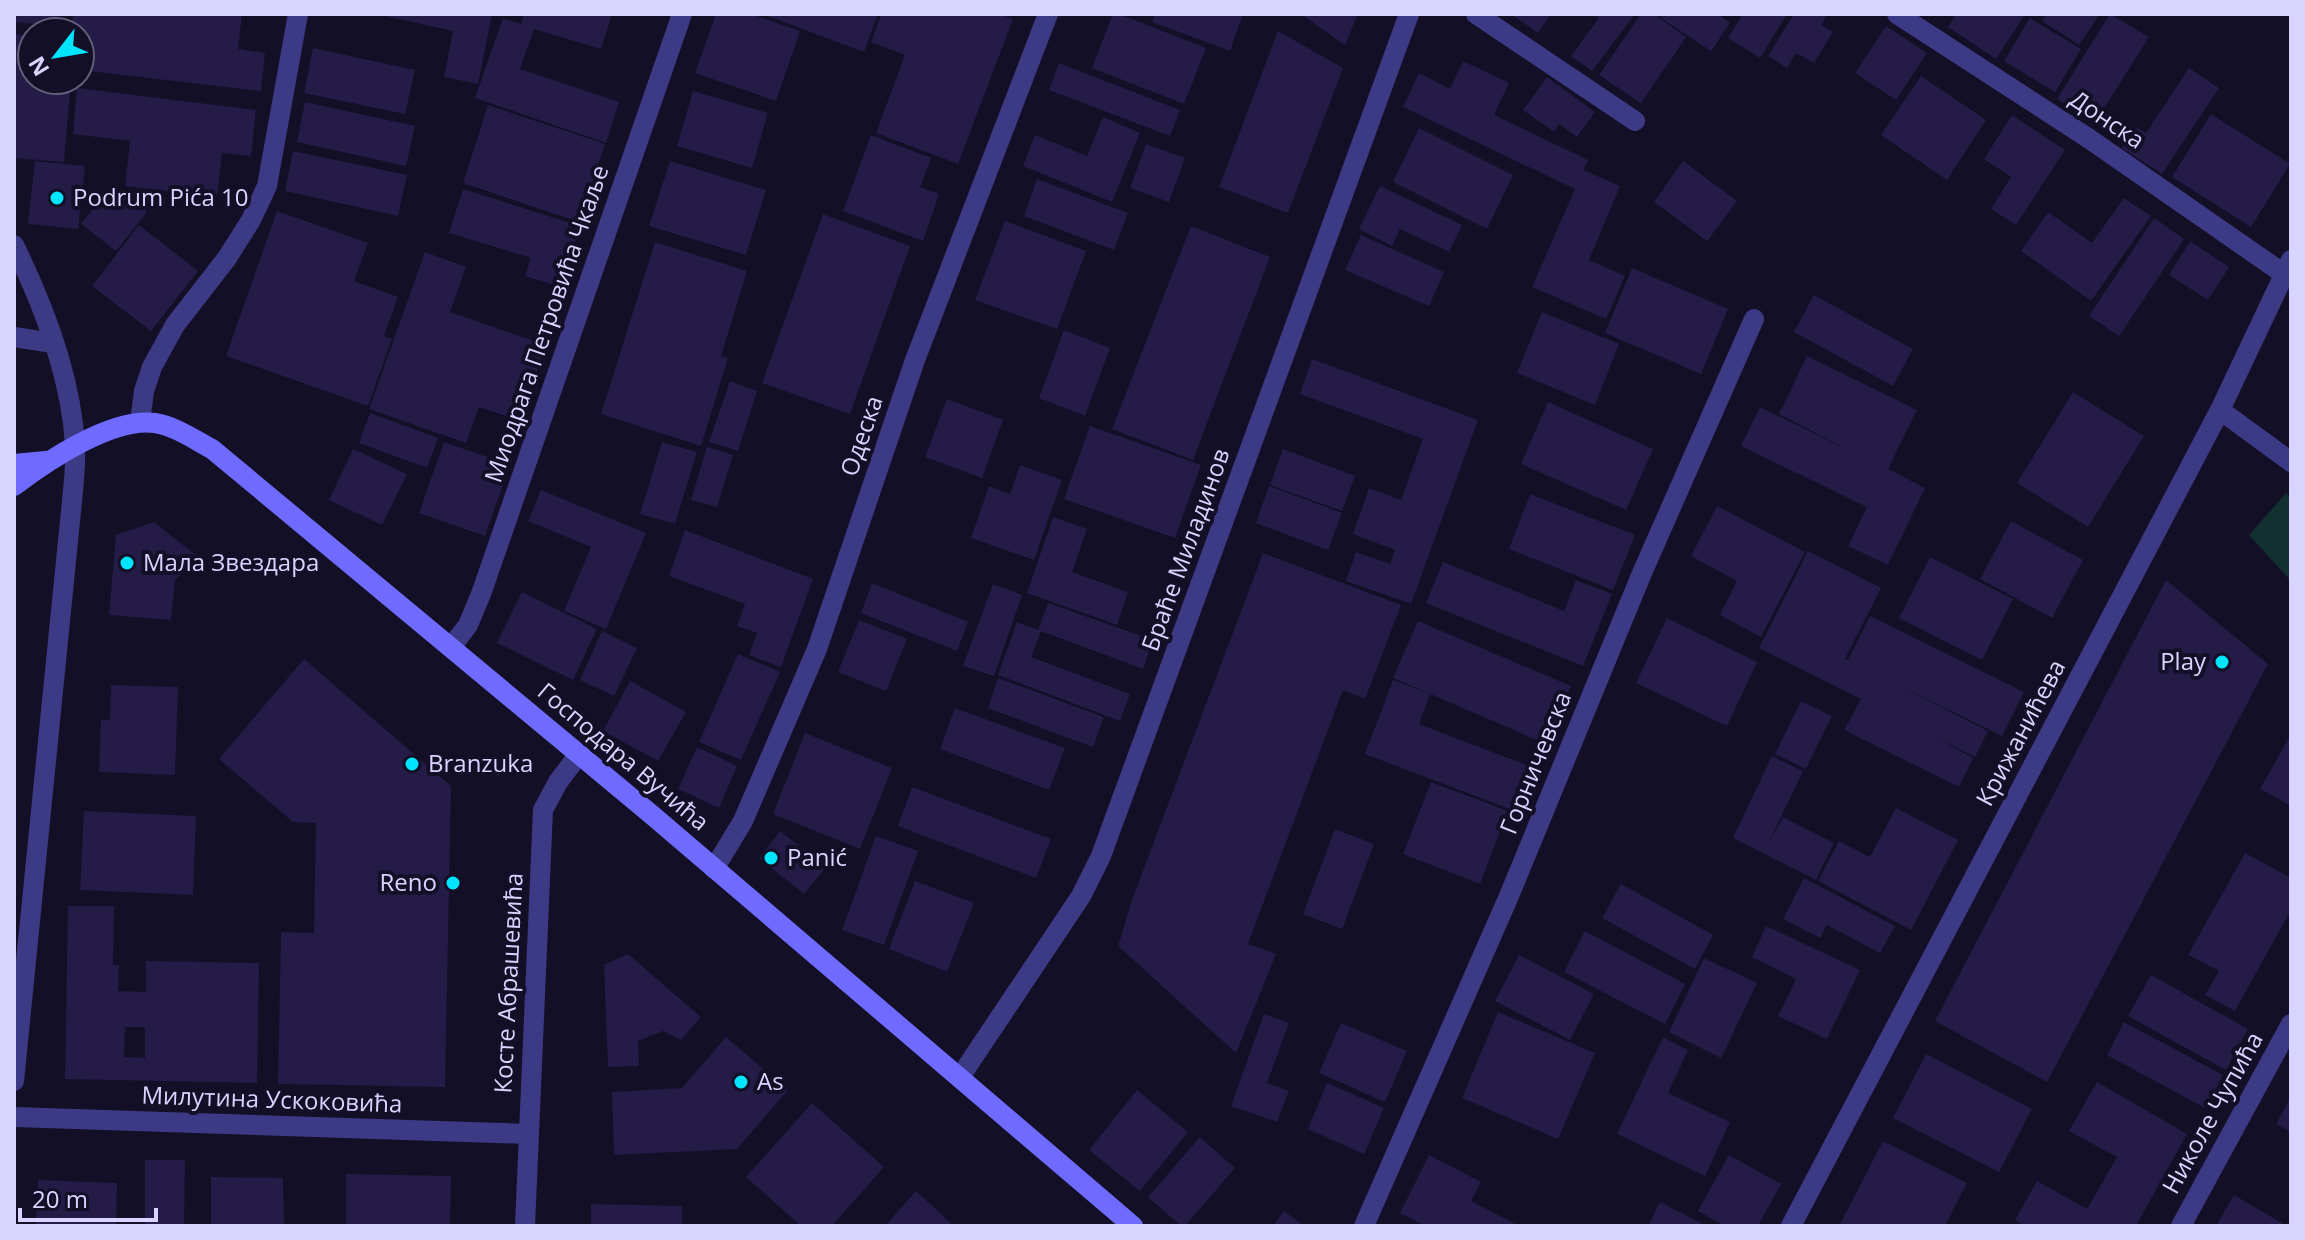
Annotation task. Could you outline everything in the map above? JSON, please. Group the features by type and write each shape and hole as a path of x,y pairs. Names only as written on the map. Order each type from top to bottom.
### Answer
{"main road":[{"path":"14,486 46,461 75,446 118,427 140,422"},
{"name":"Господара Вучића","path":"140,422 157,423 212,449 452,646 1133,1226"},
{"path":"14,464 46,461"}],"street":[{"path":"140,422 144,391 152,367 175,325 227,258 251,220 267,186 298,14"},
{"name":"Миодрага Петровића Чкаље","path":"452,646 468,625 481,594 682,14"},
{"name":"Одеска","path":"714,869 743,821 817,649 915,360 1048,14"},
{"name":"Браће Миладинов","path":"960,1077 1081,896 1101,856 1409,14"},
{"path":"1476,14 1635,121"},
{"name":"Донска","path":"1897,14 2288,267"},
{"path":"14,245 41,306 53,343 69,402 75,446 14,1081"},
{"name":"Крижанићева","path":"1791,1226 2220,410 2288,267"},
{"name":"Горничевска","path":"1364,1226 1509,896 1642,573 1754,319"},
{"path":"14,337 53,343"},
{"path":"2220,410 2291,462"},
{"name":"Косте Абрашевића","path":"525,1226 543,810 558,782 579,754"},
{"name":"Николе Чупића","path":"2181,1226 2291,1024"},
{"name":"Милутина Ускоковића","path":"14,1117 529,1134"}],"green space":[{"path":"2286,493 2291,497 2291,581 2249,535"}],"building":[{"path":"14,14 58,14 16,16 14,22"},
{"path":"242,14 238,49 265,53 261,91 96,72 96,16 73,16"},
{"path":"376,14 492,14 478,84 444,77 453,31"},
{"path":"524,14 612,14 601,49 534,29 520,69 619,102 606,143 475,98 503,18 521,24"},
{"path":"716,14 751,14 800,31 776,101 695,73"},
{"path":"762,14 878,14 864,52"},
{"path":"881,14 999,14 1013,19 958,164 876,133 905,55 871,42"},
{"path":"1113,14 1206,48 1184,104 1092,68"},
{"path":"1155,14 1243,14 1230,51 1152,22"},
{"path":"1301,14 1358,14 1345,45"},
{"path":"1511,14 1551,14 1538,33"},
{"path":"1593,14 1635,14 1592,71 1571,56 1599,18"},
{"path":"1641,14 1654,14 1686,37 1641,103 1599,75"},
{"path":"1663,14 1718,14 1730,23 1711,51 1661,18"},
{"path":"1743,14 1787,14 1760,58 1728,38"},
{"path":"1794,14 1828,14 1821,25 1833,32 1814,63 1796,53 1787,68 1768,56"},
{"path":"1956,14 2025,14 1996,59 1948,27"},
{"path":"2046,14 2100,14 2079,45 2042,21"},
{"path":"2110,14 2149,37 2095,123 2057,99"},
{"path":"2030,18 2081,49 2055,92 2004,61"},
{"path":"1886,26 1927,53 1896,100 1855,73"},
{"path":"1278,31 1343,68 1288,213 1219,187"},
{"path":"14,34 16,96 70,96 64,162 14,158"},
{"path":"313,48 415,70 405,114 304,93"},
{"path":"1463,61 1509,83 1494,115 1588,160 1583,170 1620,186 1589,260 1625,276 1606,319 1532,287 1575,189 1403,107 1419,73 1450,89"},
{"path":"1059,63 1180,110 1170,136 1049,90"},
{"path":"2189,68 2219,88 2162,174 2122,148 2136,127 2146,133"},
{"path":"1921,76 1986,120 1947,180 1881,135"},
{"path":"1547,77 1595,112 1577,137 1559,124 1554,132 1523,110"},
{"path":"96,90 256,110 251,156 222,153 217,197 125,186 130,141 73,134 76,96 96,96"},
{"path":"693,91 768,113 752,168 677,146"},
{"path":"305,102 415,126 406,166 297,142"},
{"path":"488,105 605,144 579,222 463,183"},
{"path":"2211,114 2290,164 2251,227 2172,177"},
{"path":"2012,115 2065,150 2016,225 1991,209 2011,177 1984,159"},
{"path":"1103,117 1140,133 1112,202 1023,166 1035,135 1087,156"},
{"path":"1419,128 1513,175 1487,229 1393,182"},
{"path":"871,135 931,158 920,187 939,194 923,241 843,211"},
{"path":"1146,144 1185,158 1169,202 1130,188"},
{"path":"293,151 407,175 398,216 285,191"},
{"path":"35,161 85,166 78,229 28,224"},
{"path":"670,161 766,190 746,255 649,226"},
{"path":"1683,161 1737,201 1707,241 1654,202"},
{"path":"1037,179 1128,213 1114,250 1024,216"},
{"path":"112,185 147,212 116,251 81,224"},
{"path":"1380,186 1462,225 1449,252 1400,229 1392,246 1359,229"},
{"path":"463,189 580,226 561,287 525,276 531,258 449,233"},
{"path":"2124,198 2151,216 2091,301 2021,251 2048,212 2092,243"},
{"path":"277,211 368,243 354,281 398,297 384,336 392,339 368,406 226,356"},
{"path":"823,214 910,246 850,414 762,383"},
{"path":"2154,218 2184,239 2119,336 2089,316"},
{"path":"1005,221 1086,251 1057,329 975,300"},
{"path":"139,225 198,271 151,331 92,286"},
{"path":"1191,226 1270,257 1193,460 1112,429"},
{"path":"1361,235 1444,272 1429,306 1345,270"},
{"path":"2190,241 2229,267 2208,300 2169,275"},
{"path":"655,242 747,271 721,356 728,358 701,446 601,414"},
{"path":"425,252 466,267 450,312 546,345 520,421 479,407 466,443 369,409"},
{"path":"1632,268 1728,309 1701,374 1605,333"},
{"path":"1814,295 1913,349 1893,386 1794,332"},
{"path":"1542,312 1619,344 1595,405 1517,373"},
{"path":"1064,330 1110,348 1085,416 1039,398"},
{"path":"1807,356 1917,410 1888,469 1925,488 1888,565 1848,546 1867,507 1741,446 1760,407 1851,451 1779,414"},
{"path":"1312,359 1478,420 1411,604 1346,581 1356,552 1390,564 1395,550 1353,534 1369,488 1401,500 1423,439 1300,394"},
{"path":"730,381 757,391 738,451 709,442"},
{"path":"2073,392 2144,436 2088,527 2017,483"},
{"path":"947,399 1003,420 982,478 925,457"},
{"path":"1548,402 1653,449 1626,510 1521,464"},
{"path":"370,413 438,438 427,468 359,443"},
{"path":"1090,426 1201,465 1175,538 1064,499"},
{"path":"444,442 510,465 485,536 419,513"},
{"path":"662,442 697,452 675,524 640,514"},
{"path":"707,447 733,455 717,507 691,500"},
{"path":"353,449 407,474 382,525 329,500"},
{"path":"1283,449 1355,476 1342,511 1270,485"},
{"path":"1020,465 1062,480 1034,560 971,538 989,486 1010,494"},
{"path":"1269,486 1342,513 1328,550 1256,523"},
{"path":"541,490 646,533 606,629 564,611 591,547 528,521"},
{"path":"1530,494 1635,535 1613,590 1509,549"},
{"path":"1717,506 1805,552 1761,637 1720,615 1737,581 1691,556"},
{"path":"1053,517 1087,529 1072,572 1128,592 1117,625 1027,593"},
{"path":"2011,521 2083,560 2052,618 1980,579"},
{"path":"154,522 198,557 175,580 171,620 109,615 116,535"},
{"path":"685,530 813,579 781,667 749,655 757,633 737,626 745,604 669,576"},
{"path":"1808,551 1881,588 1845,659 1848,660 1870,616 2024,692 2002,736 1894,683 1988,731 1975,757 1936,737 1973,758 1959,787 1844,730 1861,699 1759,648"},
{"path":"1263,553 1401,605 1365,699 1343,690 1248,944 1276,954 1236,1053 1118,946 1132,900"},
{"path":"1930,557 2013,599 1982,660 1899,618"},
{"path":"1443,562 1564,611 1576,580 1612,594 1583,666 1426,603"},
{"path":"2166,580 2268,664 2047,1082 1935,1021"},
{"path":"872,583 968,622 957,651 861,613"},
{"path":"993,584 1022,595 994,676 963,666"},
{"path":"522,592 597,629 573,680 497,643"},
{"path":"1048,603 1153,640 1143,669 1041,631 1031,657 1130,694 1120,721 998,675 1017,622 1038,630"},
{"path":"1667,618 1757,662 1727,726 1636,683"},
{"path":"859,620 907,639 886,691 838,672"},
{"path":"1418,621 1571,686 1546,744 1393,678"},
{"path":"602,631 637,648 614,696 580,680"},
{"path":"738,654 780,672 741,760 699,742"},
{"path":"304,659 451,786 445,1087 278,1084 281,932 314,933 316,823 293,822 219,759"},
{"path":"998,678 1104,717 1093,747 988,708"},
{"path":"1393,680 1430,694 1419,724 1537,769 1520,813 1365,754"},
{"path":"630,681 686,712 658,761 603,731"},
{"path":"111,685 178,687 175,775 99,772 101,720 110,720"},
{"path":"1801,701 1832,716 1806,769 1775,754"},
{"path":"955,708 1065,748 1049,790 940,749"},
{"path":"805,733 892,768 860,849 773,814"},
{"path":"2291,734 2291,806 2260,789"},
{"path":"697,747 737,766 719,808 678,789"},
{"path":"1772,756 1803,771 1768,844 1783,817 1834,843 1816,880 1733,838"},
{"path":"1431,782 1508,811 1480,884 1403,854"},
{"path":"912,787 1051,839 1036,878 898,826"},
{"path":"1896,808 1958,840 1911,930 1818,881 1839,841 1870,857"},
{"path":"84,811 196,816 193,895 80,890"},
{"path":"1335,829 1374,844 1342,929 1303,914"},
{"path":"780,831 826,867 804,894 759,858"},
{"path":"876,836 918,851 884,945 842,930"},
{"path":"2245,853 2291,878 2291,910 2235,1011 2205,995 2219,971 2188,955"},
{"path":"1804,878 1895,926 1880,953 1827,925 1820,938 1783,919"},
{"path":"915,881 974,903 947,972 889,949"},
{"path":"1621,884 1713,935 1695,969 1602,918"},
{"path":"68,906 114,906 113,965 119,965 118,991 146,992 146,961 259,963 257,1083 65,1079","holes":["125,1027 145,1027 145,1058 124,1057"]},
{"path":"1766,926 1860,970 1827,1039 1778,1016 1796,979 1752,957"},
{"path":"1585,931 1685,984 1665,1024 1564,972"},
{"path":"628,954 701,1017 681,1040 663,1031 638,1041 639,1066 608,1067 604,965"},
{"path":"1519,955 1594,994 1570,1040 1495,1001"},
{"path":"1704,958 1757,983 1721,1058 1669,1032"},
{"path":"2151,975 2248,1029 2226,1070 2128,1016"},
{"path":"1498,1012 1595,1053 1558,1139 1462,1098"},
{"path":"1264,1014 1289,1023 1267,1083 1289,1091 1277,1122 1231,1106"},
{"path":"2124,1022 2223,1075 2205,1108 2107,1055"},
{"path":"1341,1023 1407,1051 1385,1102 1319,1073"},
{"path":"726,1037 788,1090 737,1149 614,1155 612,1092 682,1088"},
{"path":"1663,1037 1688,1050 1668,1093 1730,1122 1705,1176 1617,1134"},
{"path":"1926,1054 2032,1109 1999,1172 1893,1118"},
{"path":"2097,1082 2187,1134 2136,1226 2026,1226 2015,1220 2037,1181 2087,1209 2117,1157 2069,1131"},
{"path":"1327,1083 1384,1108 1364,1154 1308,1129"},
{"path":"1137,1090 1188,1132 1140,1191 1089,1150"},
{"path":"2291,1097 2291,1132 2276,1124"},
{"path":"812,1103 884,1167 832,1226 801,1226 746,1177"},
{"path":"1200,1137 1235,1168 1185,1226 1181,1226 1148,1197"},
{"path":"1883,1141 1967,1183 1945,1226 1839,1226"},
{"path":"1429,1155 1481,1182 1471,1201 1519,1226 1425,1226 1400,1213"},
{"path":"1729,1155 1781,1184 1758,1226 1725,1226 1698,1211"},
{"path":"145,1160 185,1160 184,1225 145,1225"},
{"path":"346,1174 451,1176 450,1226 346,1226"},
{"path":"211,1177 283,1178 284,1226 211,1226"},
{"path":"38,1180 117,1183 116,1226 36,1226"},
{"path":"916,1191 954,1226 885,1226"},
{"path":"2234,1195 2287,1226 2216,1226"},
{"path":"1660,1202 1707,1226 1648,1226"},
{"path":"591,1204 682,1206 682,1226 591,1226"},
{"path":"1284,1211 1304,1226 1273,1226"}],"place":[{"name":"Podrum Pića 10","path":"57,198"},
{"name":"Мала Звездара","path":"127,563"},
{"name":"Play","path":"2222,662"},
{"name":"Branzuka","path":"412,764"},
{"name":"Panić","path":"771,858"},
{"name":"Reno","path":"453,883"},
{"name":"As","path":"741,1082"}]}
